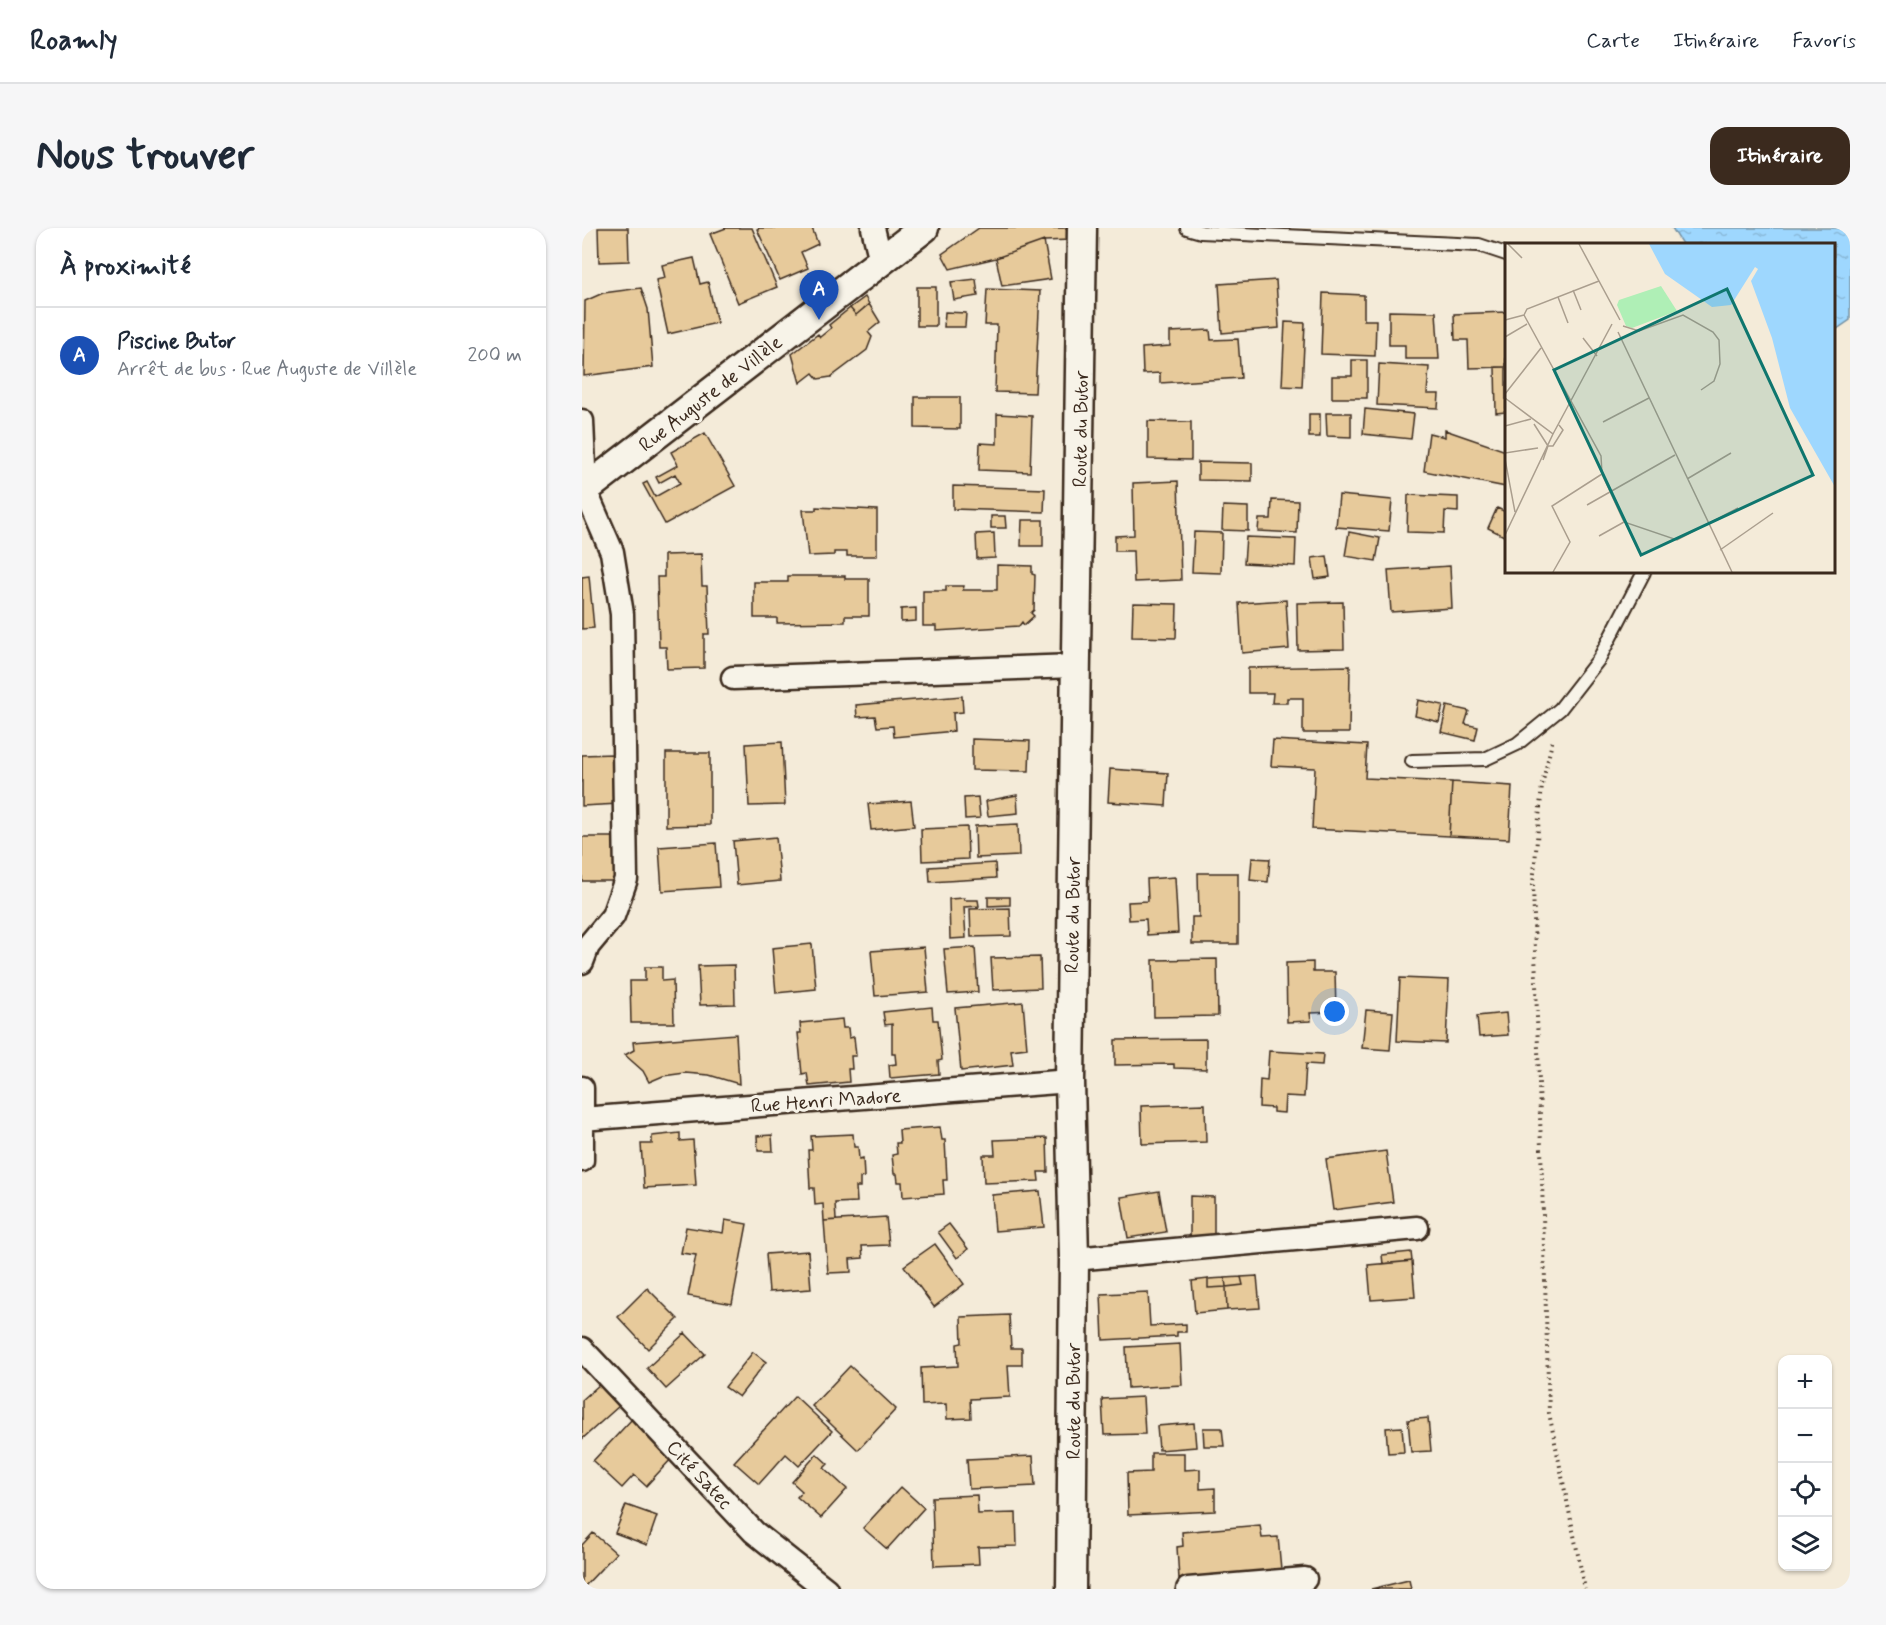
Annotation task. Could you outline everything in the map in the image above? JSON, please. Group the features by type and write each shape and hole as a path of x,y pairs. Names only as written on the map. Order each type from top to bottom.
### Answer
{"street":[{"path":"873,228 881,261"},
{"name":"Rue Auguste de Villèle","path":"583,491 924,228"},
{"name":"Route du Butor","path":"1071,1589 1074,1259 1070,1081 1075,666 1084,232"},
{"path":"582,421 583,491 612,552 622,614 626,879 613,916 588,946 582,962"},
{"path":"733,678 1075,666"},
{"name":"Rue Henri Madore","path":"583,1119 1070,1081"},
{"path":"582,1088 582,1160"},
{"path":"1074,1259 1417,1228"},
{"name":"Cité Satec","path":"582,1349 754,1532 826,1589"},
{"path":"1188,1589 1305,1579"}],"lane":[{"path":"1187,228 1201,232 1479,245 1505,254"},
{"path":"1412,761 1485,759 1517,744 1560,710 1599,659 1643,573"}],"path":[{"path":"1560,710 1542,785 1533,884 1549,1413 1585,1589"}],"water":[{"path":"1672,228 1850,228 1850,320 1835,330 1835,243 1681,243"}],"building":[{"path":"598,228 628,228 629,261 599,262"},
{"path":"726,228 752,228 777,287 738,303 710,234"},
{"path":"812,228 818,244 801,252 808,268 780,280 757,229"},
{"path":"979,228 1070,228 1070,240 1044,241 996,258 950,269 942,254"},
{"path":"1044,241 1051,279 1002,286 996,258"},
{"path":"694,258 700,284 708,282 717,323 668,334 656,280 665,278 662,265"},
{"path":"976,279 978,296 954,300 951,282"},
{"path":"1276,280 1279,328 1222,333 1219,284"},
{"path":"917,287 936,287 936,326 917,326"},
{"path":"641,288 648,309 653,367 584,376 585,301 603,293"},
{"path":"987,289 1040,291 1035,393 995,392 997,325 985,325"},
{"path":"1323,293 1364,295 1364,320 1376,320 1375,356 1321,354"},
{"path":"865,297 869,304 856,315 850,308"},
{"path":"869,304 880,322 868,332 872,337 867,350 831,377 818,379 813,373 800,383 792,354 818,334 820,337 831,328 829,325 850,308 856,315"},
{"path":"1389,311 1436,312 1439,359 1405,359 1405,345 1389,345"},
{"path":"945,312 966,313 965,327 944,327"},
{"path":"1505,312 1505,367 1469,368 1468,340 1455,340 1454,314"},
{"path":"1285,322 1305,323 1302,387 1282,386"},
{"path":"1210,330 1211,340 1238,339 1241,378 1160,383 1160,373 1143,374 1142,348 1170,346 1170,332"},
{"path":"1352,360 1367,360 1367,398 1332,398 1332,376 1352,376"},
{"path":"1379,364 1429,367 1427,394 1439,394 1438,408 1377,405"},
{"path":"1495,367 1505,367 1505,412 1496,413"},
{"path":"915,397 960,397 960,429 915,428"},
{"path":"1365,409 1414,414 1411,439 1363,434"},
{"path":"1326,413 1351,413 1351,437 1327,436"},
{"path":"997,414 1032,416 1030,472 979,470 980,443 997,444"},
{"path":"1309,414 1320,414 1320,437 1309,437"},
{"path":"1148,421 1191,422 1191,460 1148,459"},
{"path":"1445,430 1505,451 1505,487 1424,471 1429,433 1445,437"},
{"path":"705,433 735,486 665,524 643,484 647,482 655,497 680,483 675,474 659,483 656,477 678,465 671,452"},
{"path":"1198,462 1252,463 1252,481 1198,480"},
{"path":"1178,481 1181,580 1134,582 1133,551 1115,551 1115,536 1134,535 1133,483"},
{"path":"953,486 1045,489 1044,512 953,509"},
{"path":"1339,495 1392,500 1389,531 1336,527"},
{"path":"1408,495 1458,497 1458,512 1445,511 1444,533 1407,532"},
{"path":"1272,500 1298,501 1297,533 1258,531 1259,519 1271,519"},
{"path":"1223,506 1248,507 1248,531 1222,530"},
{"path":"816,507 877,510 877,556 847,556 847,552 834,552 834,555 808,556 803,510 816,510"},
{"path":"1497,508 1505,512 1505,536 1488,528"},
{"path":"991,516 1005,516 1006,528 991,528"},
{"path":"1022,520 1043,520 1043,546 1021,546"},
{"path":"1194,532 1222,533 1221,573 1192,572"},
{"path":"1349,532 1380,538 1376,561 1345,556"},
{"path":"994,533 995,558 977,559 976,534"},
{"path":"1246,537 1296,539 1295,566 1244,563"},
{"path":"701,554 702,586 707,586 709,634 704,634 704,668 667,669 666,647 659,647 657,577 664,577 664,555"},
{"path":"1327,556 1330,577 1315,579 1312,558"},
{"path":"997,565 1032,566 1032,574 1035,575 1034,610 1031,613 1034,616 1024,625 1022,622 1019,626 936,631 936,626 923,626 923,591 946,591 946,586 964,586 963,590 997,590"},
{"path":"1450,566 1452,608 1391,612 1388,570"},
{"path":"589,576 594,628 582,629 582,577"},
{"path":"788,576 845,576 845,579 869,579 869,616 845,616 845,622 777,623 777,618 754,618 754,582 788,582"},
{"path":"1286,600 1289,649 1242,653 1239,603"},
{"path":"1343,602 1344,649 1298,650 1297,603"},
{"path":"1133,603 1177,604 1176,638 1132,637"},
{"path":"916,608 916,621 901,622 901,609"},
{"path":"1350,666 1349,733 1303,733 1303,698 1287,698 1287,703 1272,703 1273,693 1248,693 1248,668"},
{"path":"962,696 963,712 953,713 954,731 894,737 893,726 877,727 875,716 857,717 856,705"},
{"path":"1418,700 1443,705 1439,722 1415,716"},
{"path":"1447,706 1469,711 1465,724 1478,727 1475,740 1441,732"},
{"path":"972,739 1030,741 1029,771 972,770"},
{"path":"1273,740 1367,745 1365,778 1452,782 1449,836 1312,829 1315,768 1271,766"},
{"path":"782,742 785,805 749,806 746,744"},
{"path":"666,753 710,753 710,825 666,826"},
{"path":"613,754 614,781 619,804 582,806 582,755"},
{"path":"1110,769 1168,773 1166,806 1108,802"},
{"path":"1452,782 1512,786 1509,839 1449,836"},
{"path":"1017,795 1018,813 988,816 986,801"},
{"path":"978,797 980,818 965,819 964,798"},
{"path":"911,801 914,826 871,830 868,804"},
{"path":"1018,824 1019,856 976,858 975,826"},
{"path":"967,827 968,859 922,861 921,829"},
{"path":"582,837 614,837 614,881 582,881"},
{"path":"776,837 780,881 737,885 733,841"},
{"path":"716,843 719,887 662,891 659,847"},
{"path":"1252,858 1270,859 1268,882 1250,880"},
{"path":"995,863 996,878 930,882 929,867"},
{"path":"1198,873 1238,873 1238,944 1192,944 1192,917 1199,917"},
{"path":"1175,877 1178,933 1147,935 1146,919 1129,920 1128,902 1148,901 1147,879"},
{"path":"988,897 1010,897 1010,905 988,906"},
{"path":"964,898 964,900 978,900 979,906 964,907 966,938 950,939 949,899"},
{"path":"1010,908 1011,936 971,937 970,909"},
{"path":"812,944 816,989 776,993 772,948"},
{"path":"924,947 928,992 875,996 871,951"},
{"path":"975,947 978,992 948,994 944,949"},
{"path":"1040,957 1041,988 993,990 991,958"},
{"path":"1217,959 1218,1016 1154,1017 1153,960"},
{"path":"1313,962 1313,972 1335,972 1336,1012 1310,1013 1311,1021 1287,1022 1286,963"},
{"path":"734,965 735,1004 700,1005 698,966"},
{"path":"645,967 662,967 662,981 673,980 674,1023 631,1023 630,981 645,981"},
{"path":"1400,978 1449,980 1446,1043 1397,1041"},
{"path":"1023,1002 1027,1048 1011,1050 1013,1065 961,1071 955,1008"},
{"path":"932,1007 933,1020 938,1020 942,1060 938,1061 939,1074 890,1078 889,1065 896,1064 895,1054 892,1054 892,1024 885,1025 883,1012"},
{"path":"1366,1010 1393,1012 1390,1050 1362,1048"},
{"path":"1506,1013 1508,1035 1479,1037 1477,1016"},
{"path":"842,1019 843,1028 848,1028 849,1038 854,1037 856,1056 851,1056 852,1069 848,1069 849,1082 809,1086 807,1073 802,1074 798,1033 801,1033 800,1023"},
{"path":"736,1034 739,1084 709,1075 685,1073 663,1076 649,1082 643,1071 625,1055 634,1050 633,1042"},
{"path":"1206,1039 1206,1069 1174,1068 1174,1064 1115,1065 1115,1040"},
{"path":"1269,1051 1323,1054 1322,1065 1306,1064 1304,1097 1285,1096 1284,1113 1273,1112 1273,1108 1259,1107 1260,1079 1267,1080"},
{"path":"1205,1104 1206,1142 1142,1144 1141,1106"},
{"path":"940,1127 942,1140 945,1140 947,1180 943,1180 944,1194 903,1197 902,1182 898,1182 897,1174 894,1174 892,1155 897,1154 896,1143 900,1143 899,1130"},
{"path":"680,1133 680,1141 693,1140 696,1185 644,1188 641,1144 652,1144 652,1136"},
{"path":"853,1134 854,1147 858,1147 859,1159 863,1158 864,1177 860,1178 860,1187 856,1187 857,1202 835,1203 836,1220 824,1221 823,1204 815,1205 814,1188 810,1188 808,1150 812,1150 811,1136"},
{"path":"772,1135 773,1151 758,1151 757,1136"},
{"path":"1047,1138 1048,1172 1038,1172 1039,1181 984,1183 983,1155 995,1155 994,1140"},
{"path":"1386,1151 1393,1202 1333,1210 1326,1159"},
{"path":"1040,1191 1044,1227 995,1231 992,1195"},
{"path":"1159,1191 1166,1232 1128,1238 1121,1197"},
{"path":"1190,1196 1214,1197 1214,1236 1190,1236"},
{"path":"886,1217 889,1245 862,1246 863,1258 850,1259 851,1272 828,1273 824,1221"},
{"path":"725,1220 747,1224 732,1304 688,1296 696,1255 681,1253 686,1227 723,1233"},
{"path":"949,1224 968,1249 957,1258 938,1232"},
{"path":"935,1244 964,1284 934,1307 904,1266"},
{"path":"808,1251 811,1289 769,1292 766,1254"},
{"path":"1411,1252 1412,1261 1383,1264 1382,1255"},
{"path":"1412,1261 1415,1297 1371,1300 1368,1265"},
{"path":"1257,1276 1260,1308 1227,1310 1226,1287 1243,1285 1241,1277"},
{"path":"1241,1277 1243,1285 1226,1287 1225,1278"},
{"path":"1225,1278 1226,1287 1208,1288 1208,1279"},
{"path":"1208,1279 1208,1288 1226,1287 1227,1310 1195,1313 1192,1281"},
{"path":"647,1288 678,1319 648,1349 618,1317"},
{"path":"1148,1292 1150,1326 1186,1324 1186,1332 1177,1332 1177,1336 1103,1340 1101,1294"},
{"path":"1009,1315 1011,1348 1022,1348 1022,1365 1008,1365 1010,1397 970,1399 971,1418 947,1419 946,1404 922,1405 921,1368 958,1366 957,1344 962,1343 961,1317"},
{"path":"685,1333 705,1354 666,1389 647,1368"},
{"path":"1180,1344 1182,1385 1128,1388 1126,1347"},
{"path":"753,1352 766,1362 739,1397 725,1387"},
{"path":"850,1366 896,1409 858,1450 812,1406"},
{"path":"600,1384 619,1406 582,1439 582,1400"},
{"path":"795,1396 832,1431 799,1466 786,1454 759,1484 734,1462"},
{"path":"1143,1397 1145,1434 1104,1435 1102,1399"},
{"path":"1428,1418 1431,1451 1411,1452 1408,1420"},
{"path":"632,1419 673,1457 646,1486 634,1475 622,1488 593,1461"},
{"path":"1194,1423 1196,1447 1159,1450 1157,1426"},
{"path":"1402,1427 1404,1452 1388,1453 1386,1428"},
{"path":"1203,1428 1222,1428 1224,1446 1204,1446"},
{"path":"1151,1453 1184,1453 1184,1470 1200,1469 1200,1489 1215,1488 1215,1511 1128,1515 1127,1473 1151,1472"},
{"path":"817,1454 828,1464 824,1468 847,1489 821,1518 797,1497 802,1491 792,1482"},
{"path":"1033,1456 1035,1486 969,1489 967,1459"},
{"path":"901,1487 924,1508 887,1549 863,1528"},
{"path":"977,1495 978,1514 1016,1513 1017,1546 978,1547 979,1564 934,1566 932,1497"},
{"path":"626,1505 657,1516 647,1545 615,1533"},
{"path":"1260,1525 1262,1538 1278,1537 1282,1580 1250,1582 1249,1572 1179,1579 1177,1547 1183,1546 1182,1532"},
{"path":"593,1533 616,1553 582,1589 582,1545"},
{"path":"1409,1580 1411,1589 1371,1589"}],"place":[{"name":"Piscine Butor","path":"819,320"}]}
